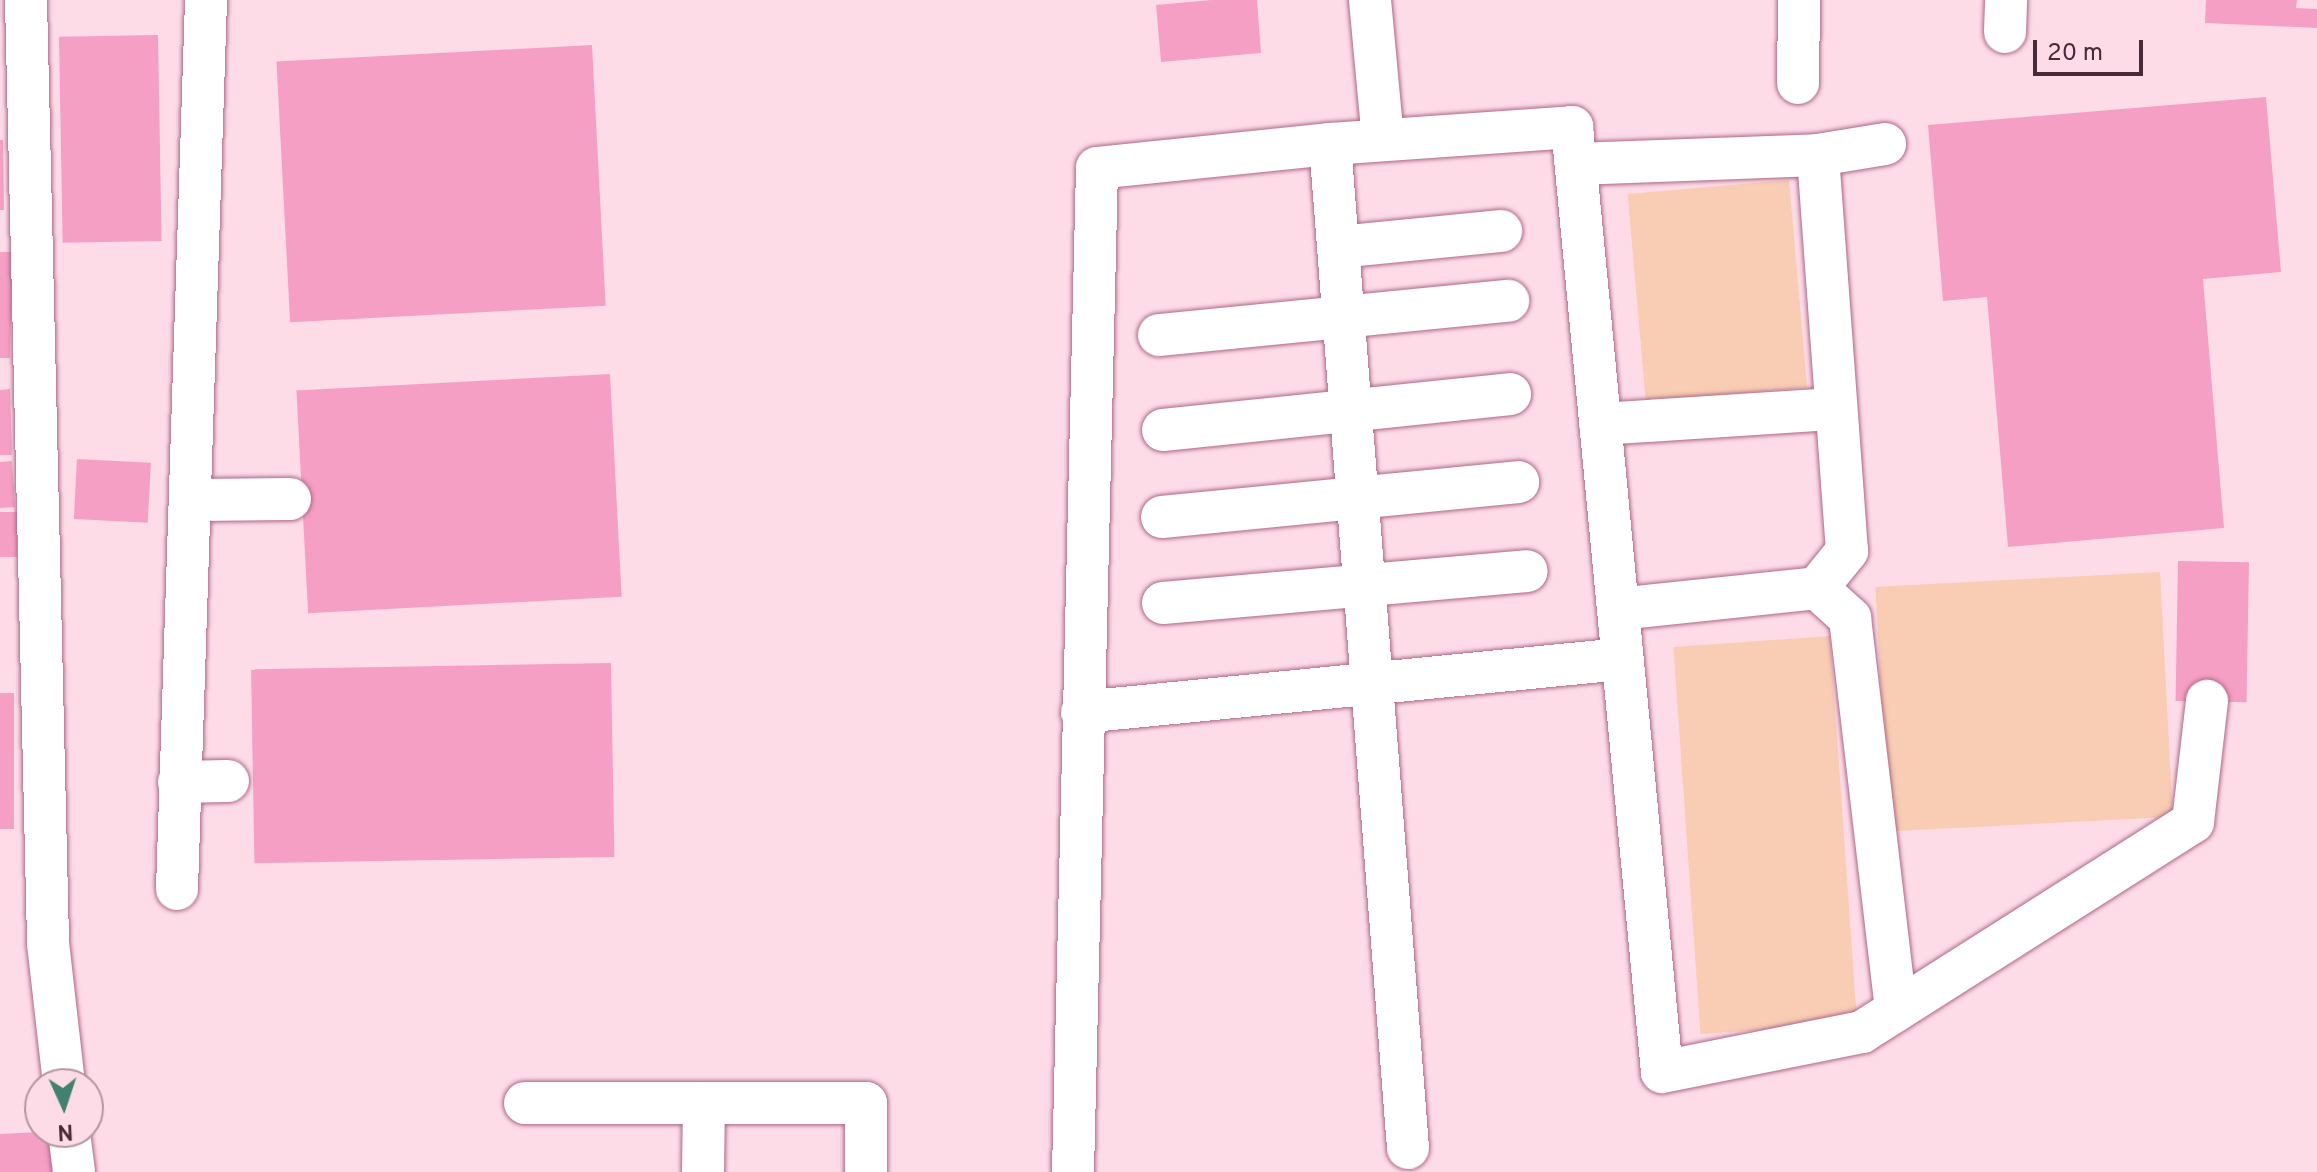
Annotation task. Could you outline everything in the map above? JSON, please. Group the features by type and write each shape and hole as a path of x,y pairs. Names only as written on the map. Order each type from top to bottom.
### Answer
{"street":[{"path":"26,0 16,223 48,943 62,1068"},
{"path":"177,889 179,782 195,500 206,0"},
{"path":"1370,0 1383,139"},
{"path":"1798,83 1799,0"},
{"path":"1073,1172 1097,168 1383,139 1572,127 1662,1072 1862,1032 2193,822 2207,701"},
{"path":"1330,144 1408,1148"},
{"path":"1576,164 1818,155 1885,144"},
{"path":"1618,609 1817,588 1847,551 1818,155"},
{"path":"1338,247 1501,231"},
{"path":"1159,335 1508,301"},
{"path":"1163,430 1510,394"},
{"path":"1600,424 1835,409"},
{"path":"1162,517 1518,482"},
{"path":"195,500 290,499"},
{"path":"1163,603 1527,571"},
{"path":"1817,588 1850,618 1896,1010"},
{"path":"1082,712 1372,681 1622,659"},
{"path":"179,782 228,781"},
{"path":"525,1103 866,1103 866,1172"},
{"path":"703,1172 704,1103"},
{"path":"71,1148 74,1172"}],"shaded area":[{"path":"1789,180 1807,387 1646,401 1628,194"},
{"path":"2160,572 2173,817 1888,832 1875,587"},
{"path":"1830,636 1857,1023 1700,1034 1673,647"}],"building":[{"path":"1257,0 1261,53 1161,62 1156,5"},
{"path":"2206,0 2297,0 2296,8 2317,9 2317,28 2205,23"},
{"path":"158,35 162,241 63,243 59,37"},
{"path":"592,45 606,306 290,322 276,62"},
{"path":"2266,97 2281,272 2203,279 2224,528 2008,547 1987,297 1943,301 1928,125"},
{"path":"0,140 3,140 4,210 0,210"},
{"path":"0,252 13,252 10,358 0,358"},
{"path":"610,374 622,597 308,613 296,390"},
{"path":"10,389 12,455 0,455 0,390"},
{"path":"77,459 151,463 148,523 74,519"},
{"path":"12,461 15,507 0,508 0,462"},
{"path":"0,512 17,512 17,557 0,557"},
{"path":"2178,561 2249,562 2247,702 2176,701"},
{"path":"611,663 614,857 254,863 251,669"},
{"path":"0,693 14,693 14,829 0,829"},
{"path":"24,1133 24,1148 56,1148 58,1172 0,1172 0,1134"}]}
